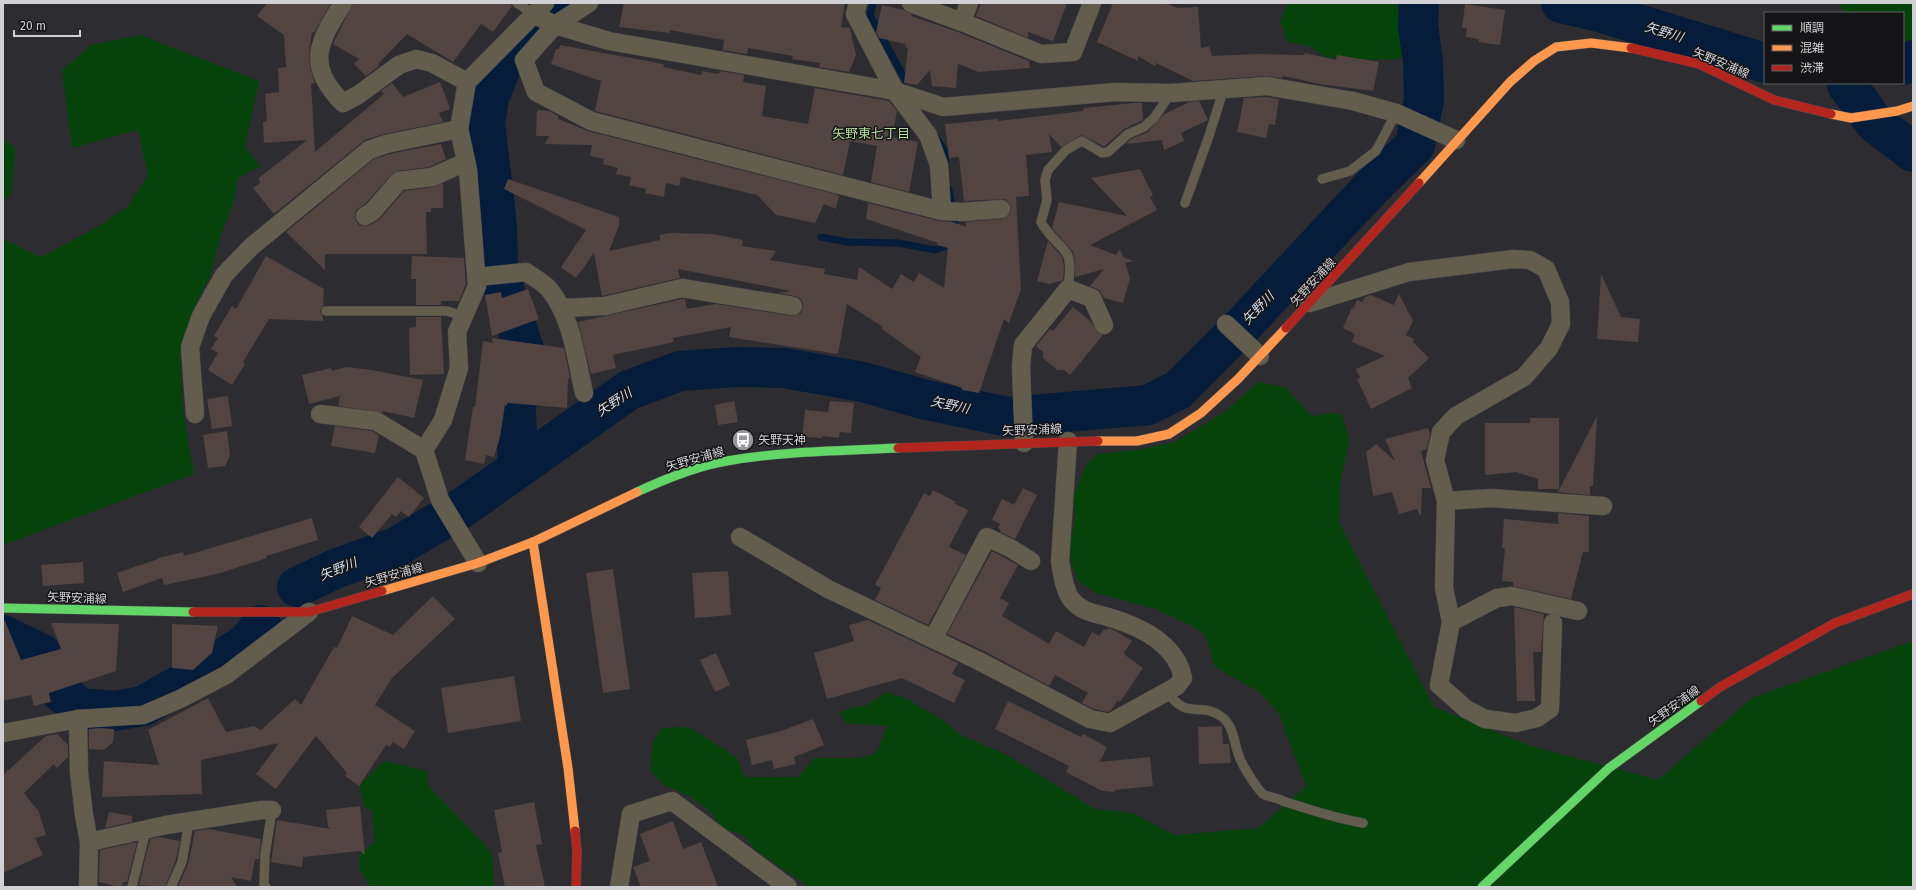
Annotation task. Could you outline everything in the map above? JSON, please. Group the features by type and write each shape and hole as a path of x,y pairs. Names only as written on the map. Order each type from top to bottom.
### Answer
{"main road":[{"name":"矢野安浦線","path":"3,608 148,612 309,612 478,564 532,542 655,484 687,472 726,461 784,454 1068,441 1137,441 1169,434 1201,413 1238,379 1384,224 1456,140 1510,82 1534,60 1556,48 1591,43 1632,48 1699,64 1774,100 1819,112 1851,118 1897,111 1913,106"},
{"path":"532,542 568,768 577,852 576,887"},
{"name":"矢野安浦線","path":"1482,887 1609,768 1720,687 1836,623 1913,594"}],"street":[{"path":"343,3 328,27 319,49 322,75 333,93 343,103 358,95 399,65 416,59 432,63 467,82"},
{"path":"589,3 556,25 524,60 536,92 591,121 942,211 962,212 1001,209"},
{"path":"858,3 855,14 895,91 928,135 939,165 942,211"},
{"path":"911,3 1041,54 1073,52 1092,3"},
{"path":"962,22 969,3"},
{"path":"424,450 443,420 459,368 457,332 477,286 466,162 460,130 467,82 540,9 556,25 609,41 895,91 944,107 1115,92 1171,93 1267,86 1353,101 1396,113 1456,140"},
{"path":"195,414 190,347 201,316 224,276 251,247 369,150 386,144 460,130"},
{"path":"365,216 372,212 399,181 432,177 466,162"},
{"path":"1310,303 1409,272 1513,259 1530,260 1546,269 1560,302 1561,324 1549,348 1524,377 1456,416 1440,432 1435,460 1446,501 1444,588 1451,622 1439,685 1466,709 1485,719 1516,723 1537,718 1550,709 1553,623"},
{"path":"477,277 526,272 548,288 562,308 575,349 584,393"},
{"path":"562,308 605,306 682,288 792,306"},
{"path":"1024,443 1021,367 1023,345 1068,289 1092,298 1104,325"},
{"path":"1226,324 1260,356"},
{"path":"320,414 376,421 424,450 440,500 478,564"},
{"path":"740,537 828,589 979,660 1090,719 1098,722 1110,722 1177,686 1183,678 1176,658 1166,646 1134,627 1108,617 1086,611 1071,598 1062,573 1060,561 1068,441"},
{"path":"1446,501 1491,498 1603,506"},
{"path":"932,639 987,537 1012,549 1031,561"},
{"path":"1451,622 1497,598 1512,596 1578,611"},
{"path":"3,733 78,719 143,715 180,700 226,675 309,612"},
{"path":"78,719 79,772 89,842 88,887"},
{"path":"619,887 631,814 672,801 788,887"},
{"path":"89,842 189,822 262,810 272,810"}],"lane":[{"path":"517,3 540,9"},
{"path":"1185,203 1224,88"},
{"path":"1068,289 1070,272 1068,255 1053,240 1041,222 1047,200 1045,180 1048,170 1066,150 1082,141 1102,153 1108,152 1128,134 1144,127 1154,118 1171,93"},
{"path":"1322,179 1350,171 1376,152 1396,113"},
{"path":"326,310 447,311 463,316"},
{"path":"1168,691 1174,702 1183,708 1193,710 1200,708 1221,716 1228,724 1240,760 1263,794 1329,817 1362,823"},
{"path":"266,887 264,884 265,855 272,810"},
{"path":"171,887 182,862 189,822"},
{"path":"132,887 146,830"}],"green space":[{"path":"1288,3 1411,3 1411,33 1400,59 1374,60 1325,57 1309,46 1288,42 1280,22"},
{"path":"1840,3 1913,3 1913,65 1909,68 1904,67 1904,12 1843,12"},
{"path":"140,35 259,81 245,147 260,166 238,178 233,204 221,235 210,276 193,310 180,355 183,410 194,474 3,545 3,239 41,257 99,226 128,206 148,175 138,130 72,148 62,70 91,45"},
{"path":"3,139 15,148 11,195 3,200"},
{"path":"1258,382 1285,387 1312,416 1333,413 1342,415 1349,440 1340,485 1339,522 1434,707 1531,746 1658,780 1752,698 1913,641 1913,887 809,887 756,850 742,834 721,829 712,813 691,797 662,784 650,769 654,740 661,728 689,727 736,757 745,777 798,777 814,758 858,758 876,754 887,726 846,723 839,713 850,708 865,706 887,692 905,698 938,717 963,736 1005,754 1095,809 1133,813 1174,835 1259,828 1306,786 1279,714 1259,692 1215,667 1205,635 1194,627 1156,609 1096,593 1078,581 1071,562 1070,545 1075,520 1073,497 1086,465 1097,454 1137,450 1174,442 1223,413"},
{"path":"384,761 427,771 427,784 485,845 493,857 494,887 370,887 359,869 359,855 375,842 372,811 365,808 359,786"}],"building":[{"path":"267,3 331,3 314,33 312,32 309,52 310,68 315,83 311,84 315,152 384,94 381,91 392,83 403,97 440,82 450,109 439,113 443,122 384,134 365,140 274,214 253,188 260,183 259,178 307,140 264,143 263,122 267,121 265,94 279,92 278,68 286,67 284,35 257,16"},
{"path":"353,3 511,3 512,6 493,32 481,24 453,62 407,34 378,64 379,66 366,76 354,64 359,59 333,44"},
{"path":"624,3 845,3 841,27 850,28 856,55 849,72 819,67 820,63 792,59 793,56 748,48 747,54 723,50 724,40 670,30 670,33 619,27"},
{"path":"981,3 1067,3 1053,41 1028,32 1028,38 976,16"},
{"path":"1113,3 1165,3 1178,8 1198,7 1201,48 1209,46 1212,56 1256,54 1304,55 1305,53 1336,60 1337,55 1379,62 1373,91 1320,84 1283,76 1283,78 1266,76 1193,81 1156,63 1155,66 1138,56 1138,61 1097,42"},
{"path":"1465,4 1505,10 1500,45 1479,42 1479,39 1466,37 1467,28 1462,28"},
{"path":"882,5 903,10 912,14 911,16 958,32 1029,61 1030,68 979,72 958,64 956,88 932,86 930,70 917,85 904,83 908,48 905,47 906,44 879,38 876,32"},
{"path":"560,45 664,64 663,67 701,75 702,71 719,74 720,71 744,75 743,82 766,86 762,116 808,124 815,88 889,101 897,111 892,137 918,142 909,192 871,182 877,146 850,141 843,175 595,111 601,81 551,64 556,49 559,49"},
{"path":"1266,97 1279,99 1275,125 1269,124 1266,138 1237,132 1244,98"},
{"path":"1199,101 1208,120 1181,133 1184,141 1164,150 1162,140 1126,144 1131,139 1148,132 1163,115 1189,102"},
{"path":"1142,103 1143,120 1124,129 1105,146 1082,135 1061,147 1049,134 1052,152 1026,155 1029,196 1016,197 1021,289 1009,323 1004,319 979,393 962,390 962,388 915,372 921,357 882,329 883,327 847,304 838,354 729,337 731,327 673,338 674,342 613,355 616,368 591,374 578,322 682,299 685,299 687,309 716,304 792,316 801,313 803,303 800,298 795,296 778,293 791,291 678,269 680,278 602,296 594,253 576,278 561,267 586,230 504,189 508,179 619,217 619,225 609,251 660,240 660,235 670,233 713,234 743,240 742,246 776,251 770,260 825,269 824,274 857,280 859,267 892,289 901,274 914,282 919,273 944,288 948,248 937,245 938,243 866,219 868,203 939,221 953,222 966,227 966,222 1002,219 1010,214 1011,208 1005,199 964,201 959,157 949,158 945,124 998,119 998,121 1083,111 1084,108"},
{"path":"537,110 549,111 558,116 558,119 588,131 839,195 836,209 824,204 815,223 776,215 757,195 681,177 679,186 666,183 664,197 645,193 646,189 629,185 631,177 616,174 618,168 603,164 604,159 590,156 592,145 545,144 549,136 536,136"},
{"path":"441,144 446,159 429,167 398,171 392,174 365,204 356,210 355,216 359,225 370,225 380,219 404,191 433,187 443,183 443,208 431,208 431,212 426,212 427,254 325,254 325,270 286,232 374,159 389,154"},
{"path":"1140,169 1153,195 1150,197 1157,210 1090,245 1116,255 1120,249 1123,257 1133,261 1125,263 1130,278 1123,303 1104,298 1099,290 1090,286 1104,269 1075,277 1075,261 1073,252 1052,228 1059,202 1127,216 1091,178"},
{"path":"1048,241 1062,257 1064,267 1063,280 1050,284 1037,281"},
{"path":"266,256 324,289 323,306 320,311 323,316 323,321 269,319 243,362 245,364 232,385 208,370 218,353 211,349 218,338 214,336 232,306 236,309"},
{"path":"412,256 464,258 466,284 459,301 441,301 441,305 416,305 416,279 411,279"},
{"path":"1601,274 1621,317 1640,319 1638,342 1597,339"},
{"path":"528,289 539,319 492,336 485,295 501,292 502,298"},
{"path":"1399,294 1413,321 1406,335 1414,339 1413,342 1429,358 1408,378 1412,388 1371,409 1357,379 1360,378 1356,369 1385,356 1352,342 1355,334 1343,328 1357,300 1362,302 1365,297 1371,295 1394,305"},
{"path":"1073,307 1091,322 1098,333 1103,335 1070,375 1064,370 1057,370 1043,358 1043,352 1036,346 1050,329 1053,331"},
{"path":"416,317 441,317 444,374 410,375 409,328 416,327"},
{"path":"492,338 564,348 570,378 568,379 567,408 507,403 507,406 505,405 500,437 494,457 486,455 484,464 465,460 473,407 475,407 483,341 493,343"},
{"path":"346,367 372,370 423,380 414,418 383,411 383,413 338,406 340,396 309,404 302,375 331,368 332,371"},
{"path":"228,396 232,426 212,429 207,399"},
{"path":"734,401 738,422 718,425 715,405"},
{"path":"830,401 854,403 851,433 840,432 839,438 823,436 822,438 802,437 805,410 828,412"},
{"path":"1597,416 1593,486 1590,486 1590,495 1558,492"},
{"path":"1530,418 1559,418 1559,489 1538,489 1538,479 1516,472 1485,475 1485,423 1530,423"},
{"path":"335,426 372,431 379,435 375,453 331,446"},
{"path":"1428,428 1430,434 1427,449 1421,451 1431,488 1422,488 1421,517 1417,509 1399,514 1392,492 1373,496 1366,452 1376,444 1395,461 1385,439"},
{"path":"227,431 230,455 225,466 208,468 203,435"},
{"path":"398,477 424,498 409,517 401,511 396,517 392,514 372,538 359,527"},
{"path":"1023,488 1037,495 1015,539 1000,532 1001,530 998,528 1000,524 992,520 1002,499 1014,505"},
{"path":"933,490 956,502 955,504 968,510 949,547 966,555 928,625 875,600 881,588 875,585 924,493 930,496"},
{"path":"1558,513 1589,516 1589,552 1583,552 1571,599 1513,586 1513,582 1502,581 1505,549 1502,548 1504,519 1558,524"},
{"path":"312,518 318,540 266,556 267,558 217,574 164,585 162,578 123,592 117,573 158,558 183,552 184,556"},
{"path":"992,551 1018,565 1000,598 1009,603 1002,616 1049,644 1056,631 1084,647 1092,632 1099,636 1104,629 1106,631 1108,628 1132,641 1124,652 1125,655 1143,668 1120,702 1118,700 1111,710 1108,712 1094,709 1082,703 1088,693 1055,675 1049,686 984,651 947,634"},
{"path":"83,562 84,583 43,586 41,565"},
{"path":"613,569 630,689 603,693 586,573"},
{"path":"728,571 731,615 695,618 692,573"},
{"path":"433,596 455,619 392,678 375,705 415,731 404,749 393,742 390,747 386,745 359,786 345,776 347,773 316,736 276,789 256,774 279,743 201,760 202,794 102,797 104,761 159,765 148,730 208,698 226,732 254,726 261,730 295,699 301,705 334,647 337,648 352,616 393,635"},
{"path":"1514,607 1544,614 1541,652 1533,652 1535,701 1517,701"},
{"path":"3,620 5,621 21,660 61,649 51,623 119,624 116,671 49,693 51,702 34,706 31,695 3,701"},
{"path":"868,620 958,663 952,674 965,680 954,703 902,678 827,699 814,653 854,641 849,625"},
{"path":"172,624 218,626 212,653 193,670 172,668"},
{"path":"716,653 730,685 715,692 700,660"},
{"path":"514,676 521,721 448,733 441,688"},
{"path":"1008,701 1081,737 1083,734 1107,747 1100,762 1150,757 1153,786 1115,790 1115,792 1102,791 1066,772 1069,766 995,729"},
{"path":"813,719 824,745 794,757 796,764 774,769 772,760 752,765 746,740 781,731"},
{"path":"1222,726 1223,744 1229,744 1231,763 1199,764 1198,727"},
{"path":"89,729 114,729 113,742 104,750 89,749"},
{"path":"57,734 68,745 68,757 57,768 54,764 24,793 39,812 46,835 35,838 43,855 3,873 3,775 46,736"},
{"path":"534,802 542,844 536,845 545,887 505,887 498,853 502,852 494,810"},
{"path":"360,806 365,855 360,851 303,857 302,867 271,862 277,820 331,829 328,827 326,810"},
{"path":"109,812 132,816 132,822 105,828"},
{"path":"673,821 683,849 701,842 718,887 641,887 633,867 650,861 640,834"},
{"path":"209,829 261,839 259,859 255,859 251,881 231,877 237,887 178,887 188,864 195,831"},
{"path":"160,837 180,841 176,860 165,887 139,885 150,839"},
{"path":"137,842 127,882 123,882 122,887 119,887 99,882 100,850"}],"waterway":[{"path":"498,263 497,226 485,123 489,98 503,63 559,3"},
{"path":"873,3 870,15 906,81"},
{"name":"矢野川","path":"297,587 335,569 396,547 462,508 629,390 680,371 736,367 784,368 863,382 926,400 1009,417 1148,405 1178,390 1242,326 1372,187 1415,145 1424,100 1423,61 1418,26 1419,3"},
{"name":"矢野川","path":"1561,3 1599,12 1764,63"},
{"name":"矢野安浦線","path":"1904,64 1913,60"},
{"path":"1847,85 1875,123 1913,152"},
{"path":"937,139 944,150 946,162"},
{"path":"949,190 955,222 952,231"},
{"path":"821,237 847,242 898,243 935,250 944,247 948,241"},
{"path":"503,286 525,352 518,386 516,410 518,468"},
{"name":"矢野川","path":"3,635 42,654 55,687 80,708 114,711 143,706 208,669 248,642 261,625"}],"traffic: fast":[{"path":"637,492 659,482 715,463 791,453 898,448"},
{"path":"3,608 193,612"},
{"path":"1482,887 1609,768 1701,701"}],"traffic: slow":[{"path":"1419,183 1510,82 1534,61 1556,47 1591,43 1631,48"},
{"path":"1831,114 1851,118 1897,111 1913,106"},
{"path":"1098,441 1137,441 1169,434 1201,413 1238,379 1286,328"},
{"path":"382,591 478,563 533,542 637,492"},
{"path":"533,542 568,768 575,831"}],"traffic: jam":[{"path":"1631,48 1699,64 1774,100 1831,114"},
{"path":"1286,328 1419,183"},
{"path":"898,448 1098,441"},
{"path":"193,612 309,612 382,591"},
{"path":"1701,701 1720,687 1835,623 1913,594"},
{"path":"575,831 577,852 576,887"}],"place":[{"name":"矢野天神","path":"743,440"}],"district":[{"name":"矢野東七丁目","path":"871,133"}]}
